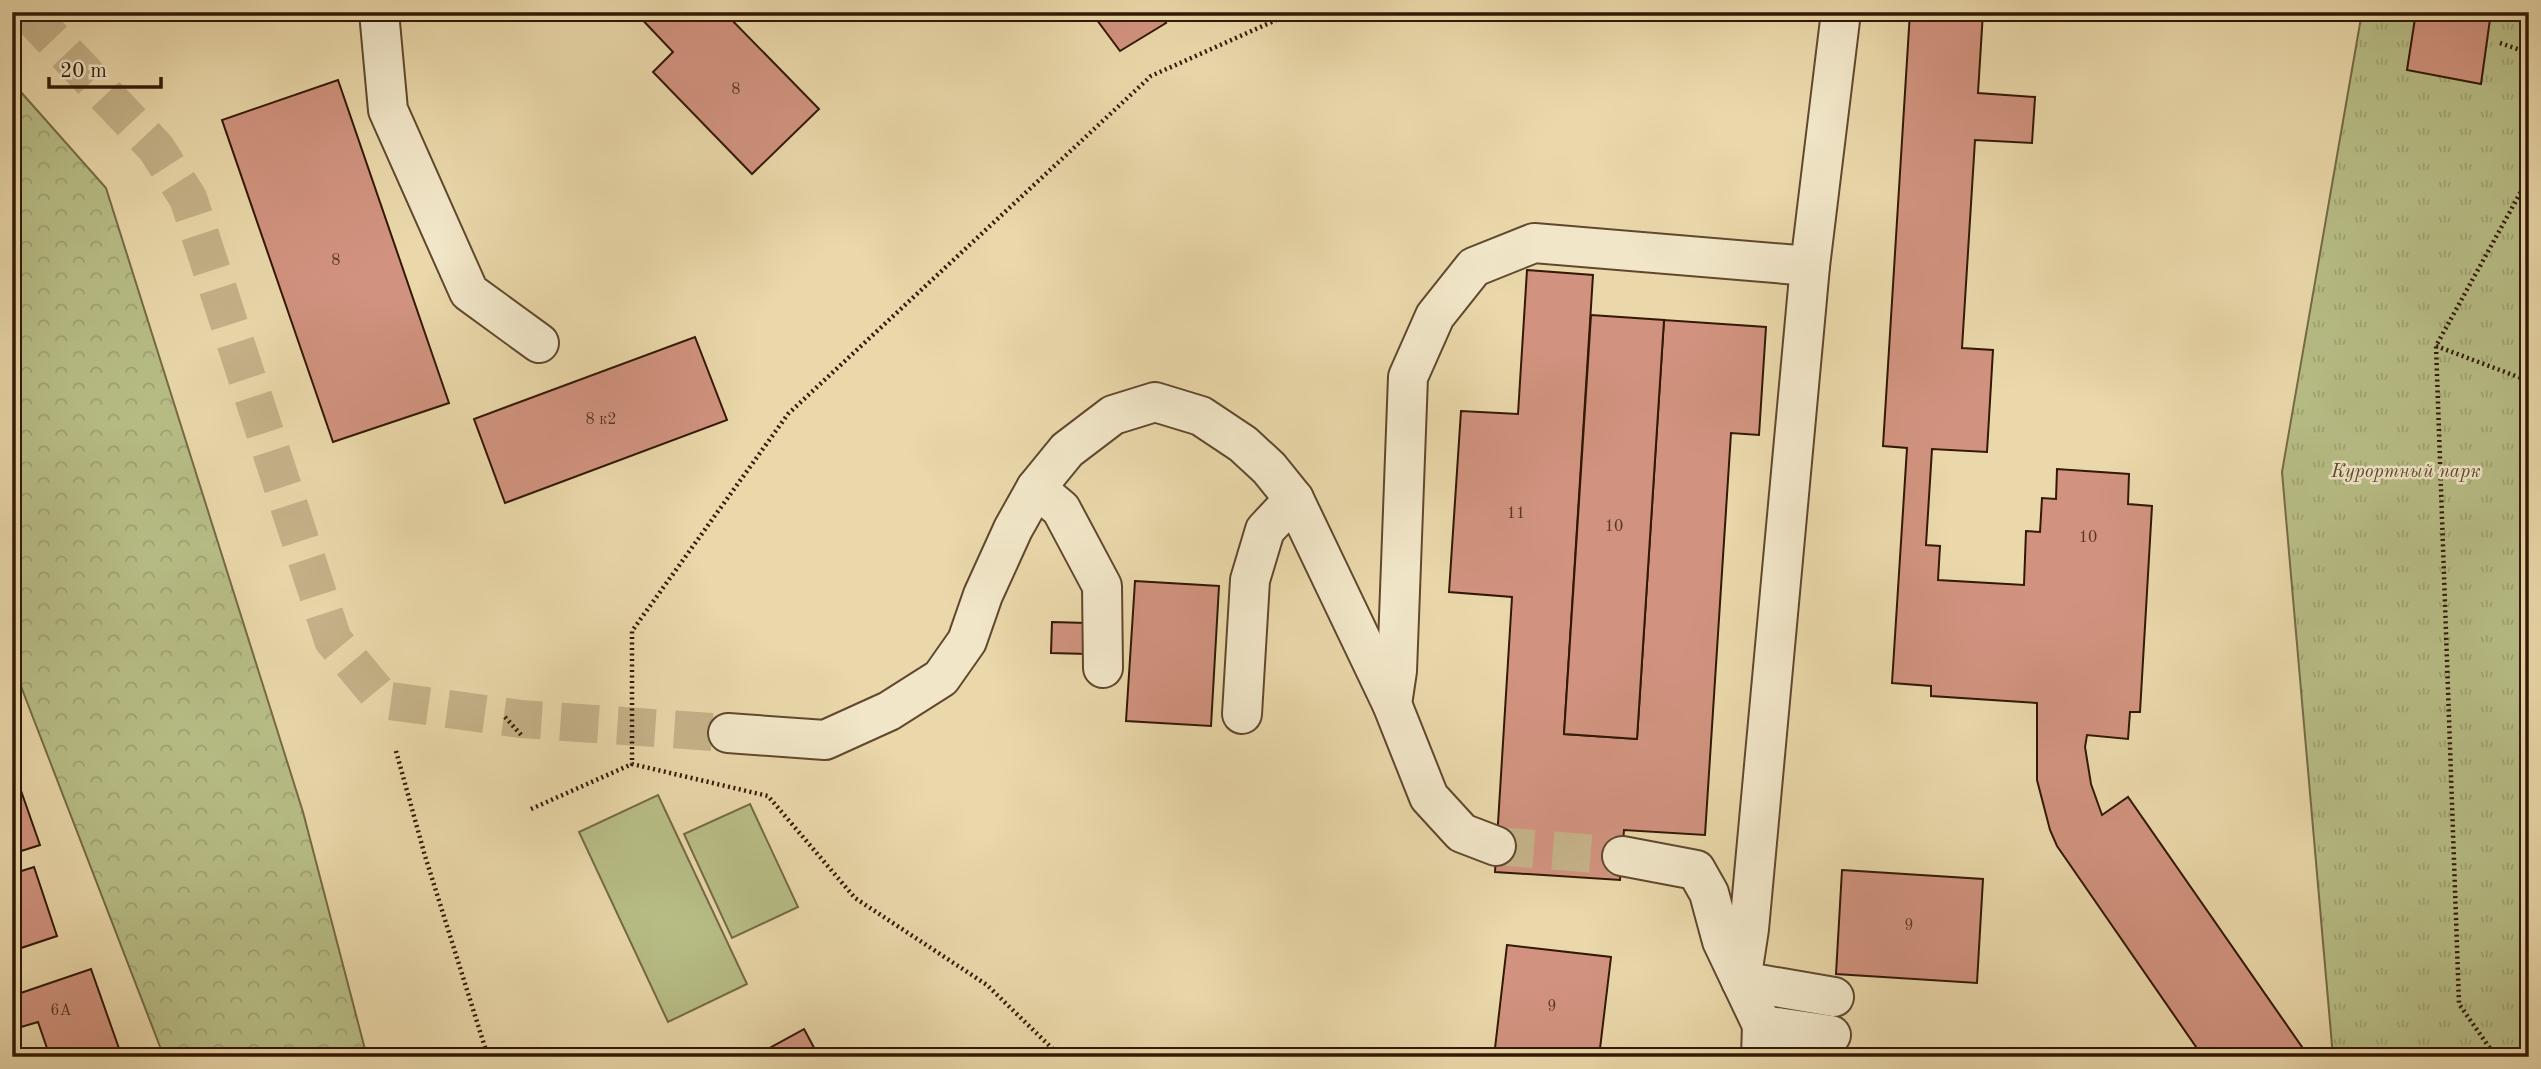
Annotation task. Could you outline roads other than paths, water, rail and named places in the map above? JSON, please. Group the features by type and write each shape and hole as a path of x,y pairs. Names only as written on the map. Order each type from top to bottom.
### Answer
{"street":[{"path":"379,12 388,110 469,292 539,343"},
{"path":"1741,981 1749,929 1810,266 1841,12"},
{"path":"1392,704 1396,671 1408,377 1435,316 1474,267 1534,243 1810,266"},
{"path":"728,733 825,740 889,710 941,678 967,641 983,595 1013,529 1036,488 1067,450 1113,415 1155,402 1200,416 1243,444 1269,468 1294,499 1392,704 1429,797 1462,833 1496,846"},
{"path":"1036,488 1061,509 1102,586 1103,668"},
{"path":"1242,714 1250,580 1265,530 1294,499"},
{"path":"1622,856 1696,870 1720,893 1722,941 1741,981 1761,1041 1831,1035"},
{"path":"1741,981 1834,997"}],"tunnel":[{"path":"27,12 156,148 188,198 333,640 383,700 521,719 728,733"},
{"path":"1496,846 1622,856"}],"park label":[{"name":"Курортный парк","path":"2406,472"}]}
